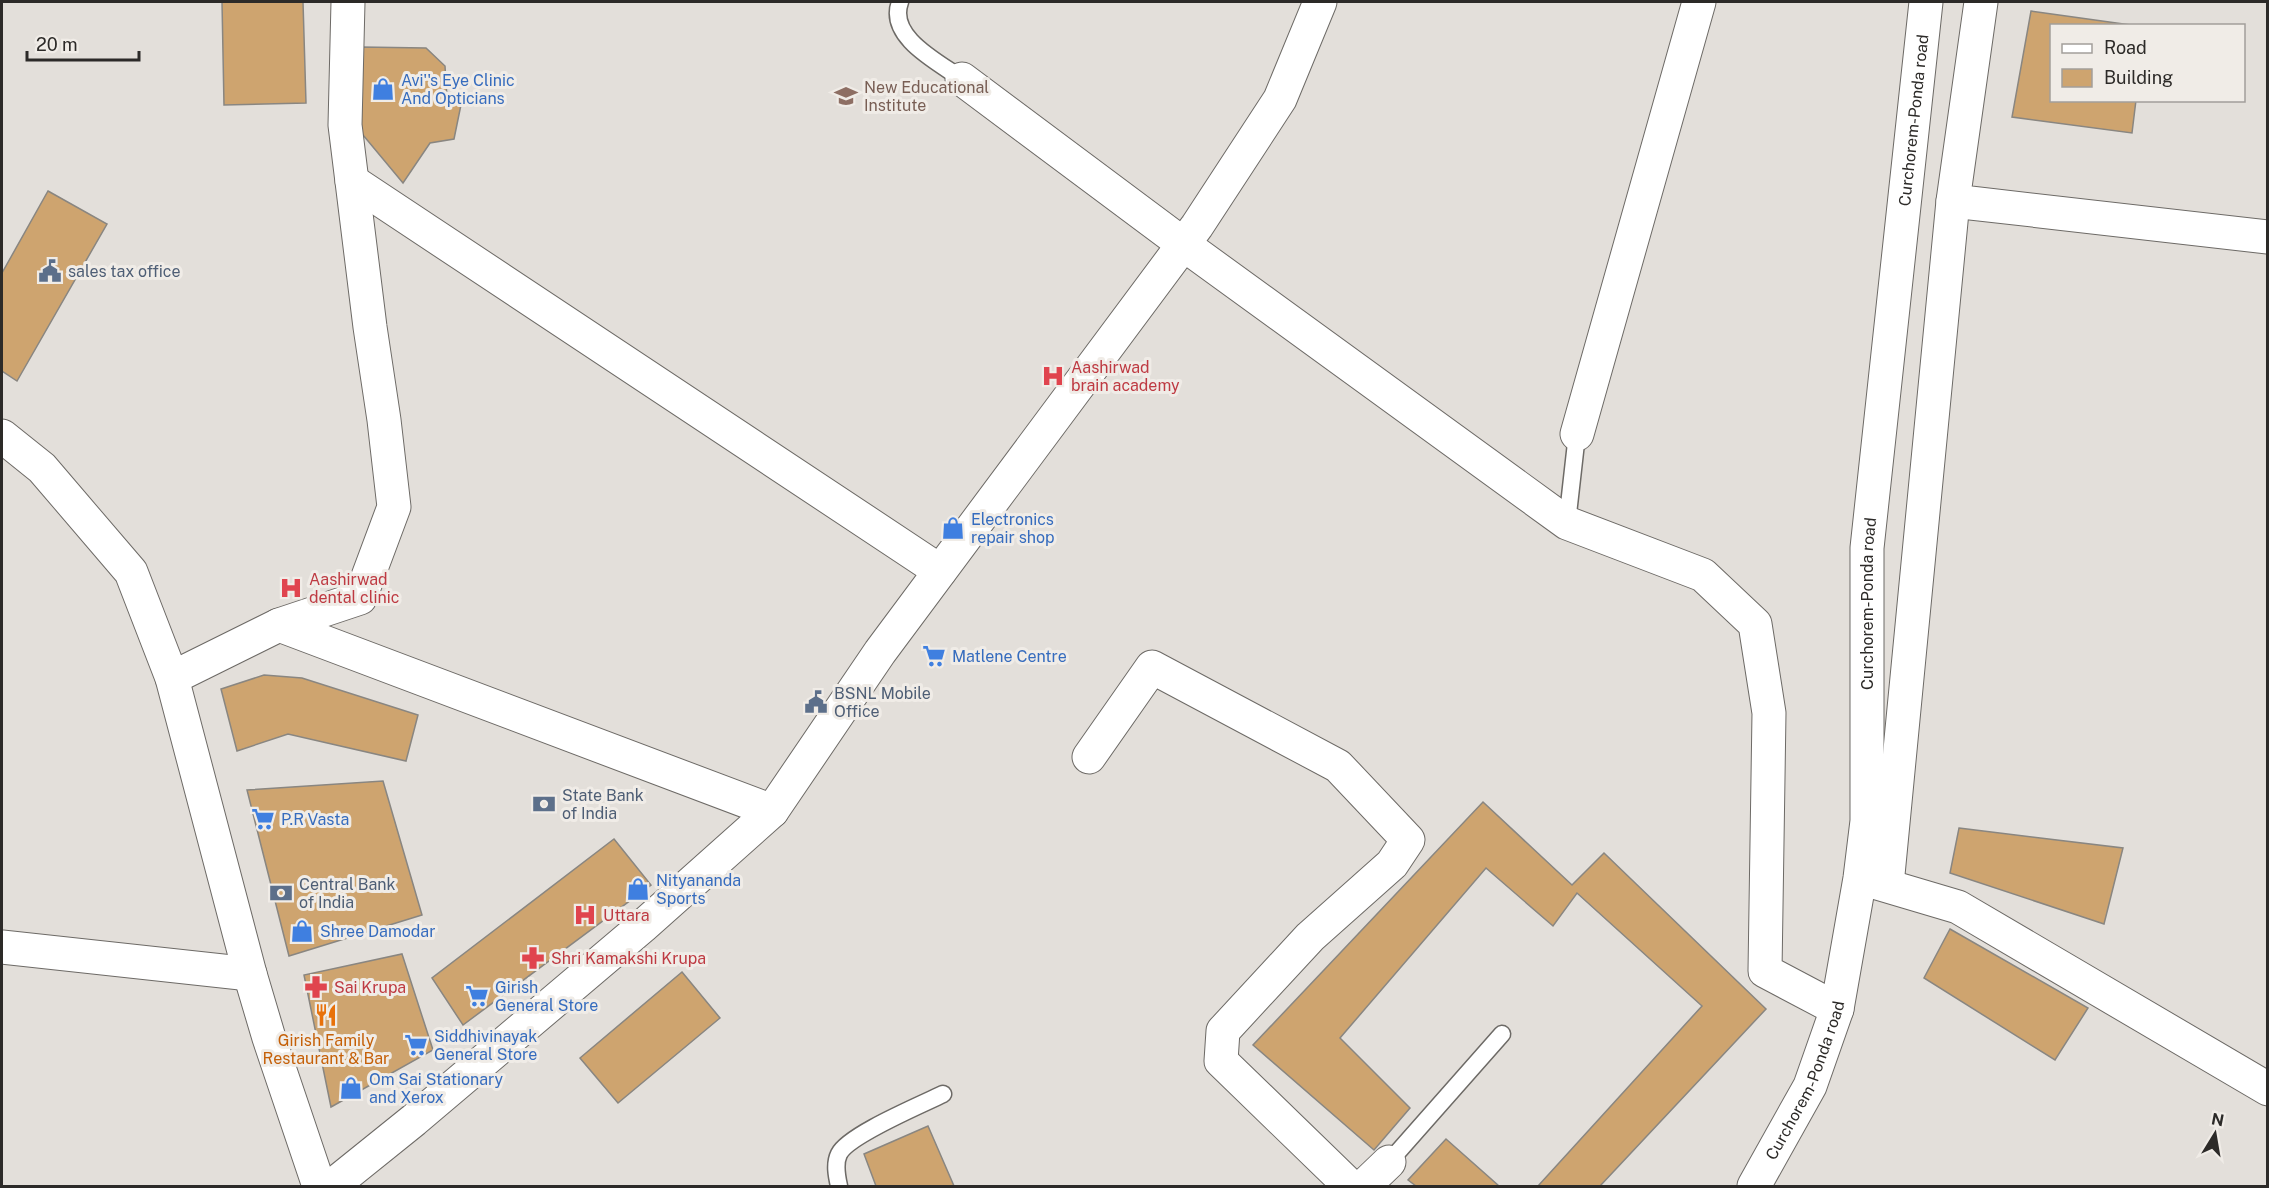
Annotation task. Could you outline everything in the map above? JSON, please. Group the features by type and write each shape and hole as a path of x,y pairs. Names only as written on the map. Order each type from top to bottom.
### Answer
{"street":[{"path":"172,678 279,624 360,598 394,507 345,125 348,2"},
{"path":"332,1186 414,1120 643,926 772,811 880,652 1184,243 1280,99 1320,2"},
{"path":"1577,434 1699,2"},
{"name":"Curchorem-Ponda road","path":"1754,1186 1810,1086 1837,1010 1874,881 1867,821 1867,548 1926,2"},
{"path":"1981,2 1953,201 1874,881 1958,907 2268,1089"},
{"path":"962,79 1567,523 1702,575 1755,624 1769,713 1765,971 1837,1010"},
{"path":"352,181 940,571"},
{"path":"1953,201 2268,237"},
{"path":"2,436 42,468 131,572 172,678 250,974 319,1186"},
{"path":"279,624 772,811"},
{"path":"1089,757 1152,667 1338,766 1408,840 1392,864 1310,937 1224,1031 1221,1061 1350,1186"},
{"path":"2,947 250,974"},
{"path":"1364,1186 1389,1162"}],"lane":[{"path":"900,2 897,9 898,20 905,34 917,46 962,79"},
{"path":"1567,523 1577,434"},
{"path":"1389,1162 1502,1034"},
{"path":"838,1186 836,1170 838,1155 850,1141 943,1094"}],"building":[{"path":"222,2 303,2 306,103 224,105"},
{"path":"2031,11 2124,24 2050,24 2050,102 2136,102 2132,133 2012,117"},
{"path":"361,47 426,48 445,66 447,98 462,100 454,139 430,143 403,183 353,123"},
{"path":"48,191 107,224 17,381 2,371 2,273"},
{"path":"264,675 302,678 418,715 406,761 288,734 237,751 221,689"},
{"path":"383,781 422,915 289,956 247,790"},
{"path":"1483,802 1572,885 1604,853 1766,1009 1600,1186 1538,1186 1702,1006 1577,893 1553,926 1486,868 1340,1038 1410,1108 1374,1150 1253,1045"},
{"path":"1959,828 2123,848 2104,924 1950,873"},
{"path":"614,839 651,885 463,1025 432,978"},
{"path":"1950,929 2088,1008 2055,1060 1924,978"},
{"path":"402,954 433,1050 331,1107 304,975"},
{"path":"682,972 720,1018 618,1103 580,1058"},
{"path":"928,1126 954,1186 876,1186 864,1154"},
{"path":"1446,1139 1499,1186 1416,1186 1408,1180"}],"place":[{"name":"Avi''s Eye Clinic And Opticians","path":"383,89"},
{"name":"New Educational Institute","path":"846,96"},
{"name":"sales tax office","path":"50,271"},
{"name":"Aashirwad brain academy","path":"1053,376"},
{"name":"Electronics repair shop","path":"953,528"},
{"name":"Aashirwad dental clinic","path":"291,588"},
{"name":"Matlene Centre","path":"934,656"},
{"name":"BSNL Mobile Office","path":"816,702"},
{"name":"State Bank of India","path":"544,804"},
{"name":"P.R Vasta","path":"263,819"},
{"name":"Nityananda Sports","path":"638,889"},
{"name":"Central Bank of India","path":"281,893"},
{"name":"Uttara","path":"585,915"},
{"name":"Shree Damodar","path":"302,931"},
{"name":"Shri Kamakshi Krupa","path":"533,958"},
{"name":"Sai Krupa","path":"316,987"},
{"name":"Girish General Store","path":"477,996"},
{"name":"Girish Family Restaurant & Bar","path":"326,1015"},
{"name":"Siddhivinayak General Store","path":"416,1045"},
{"name":"Om Sai Stationary and Xerox","path":"351,1088"}]}
